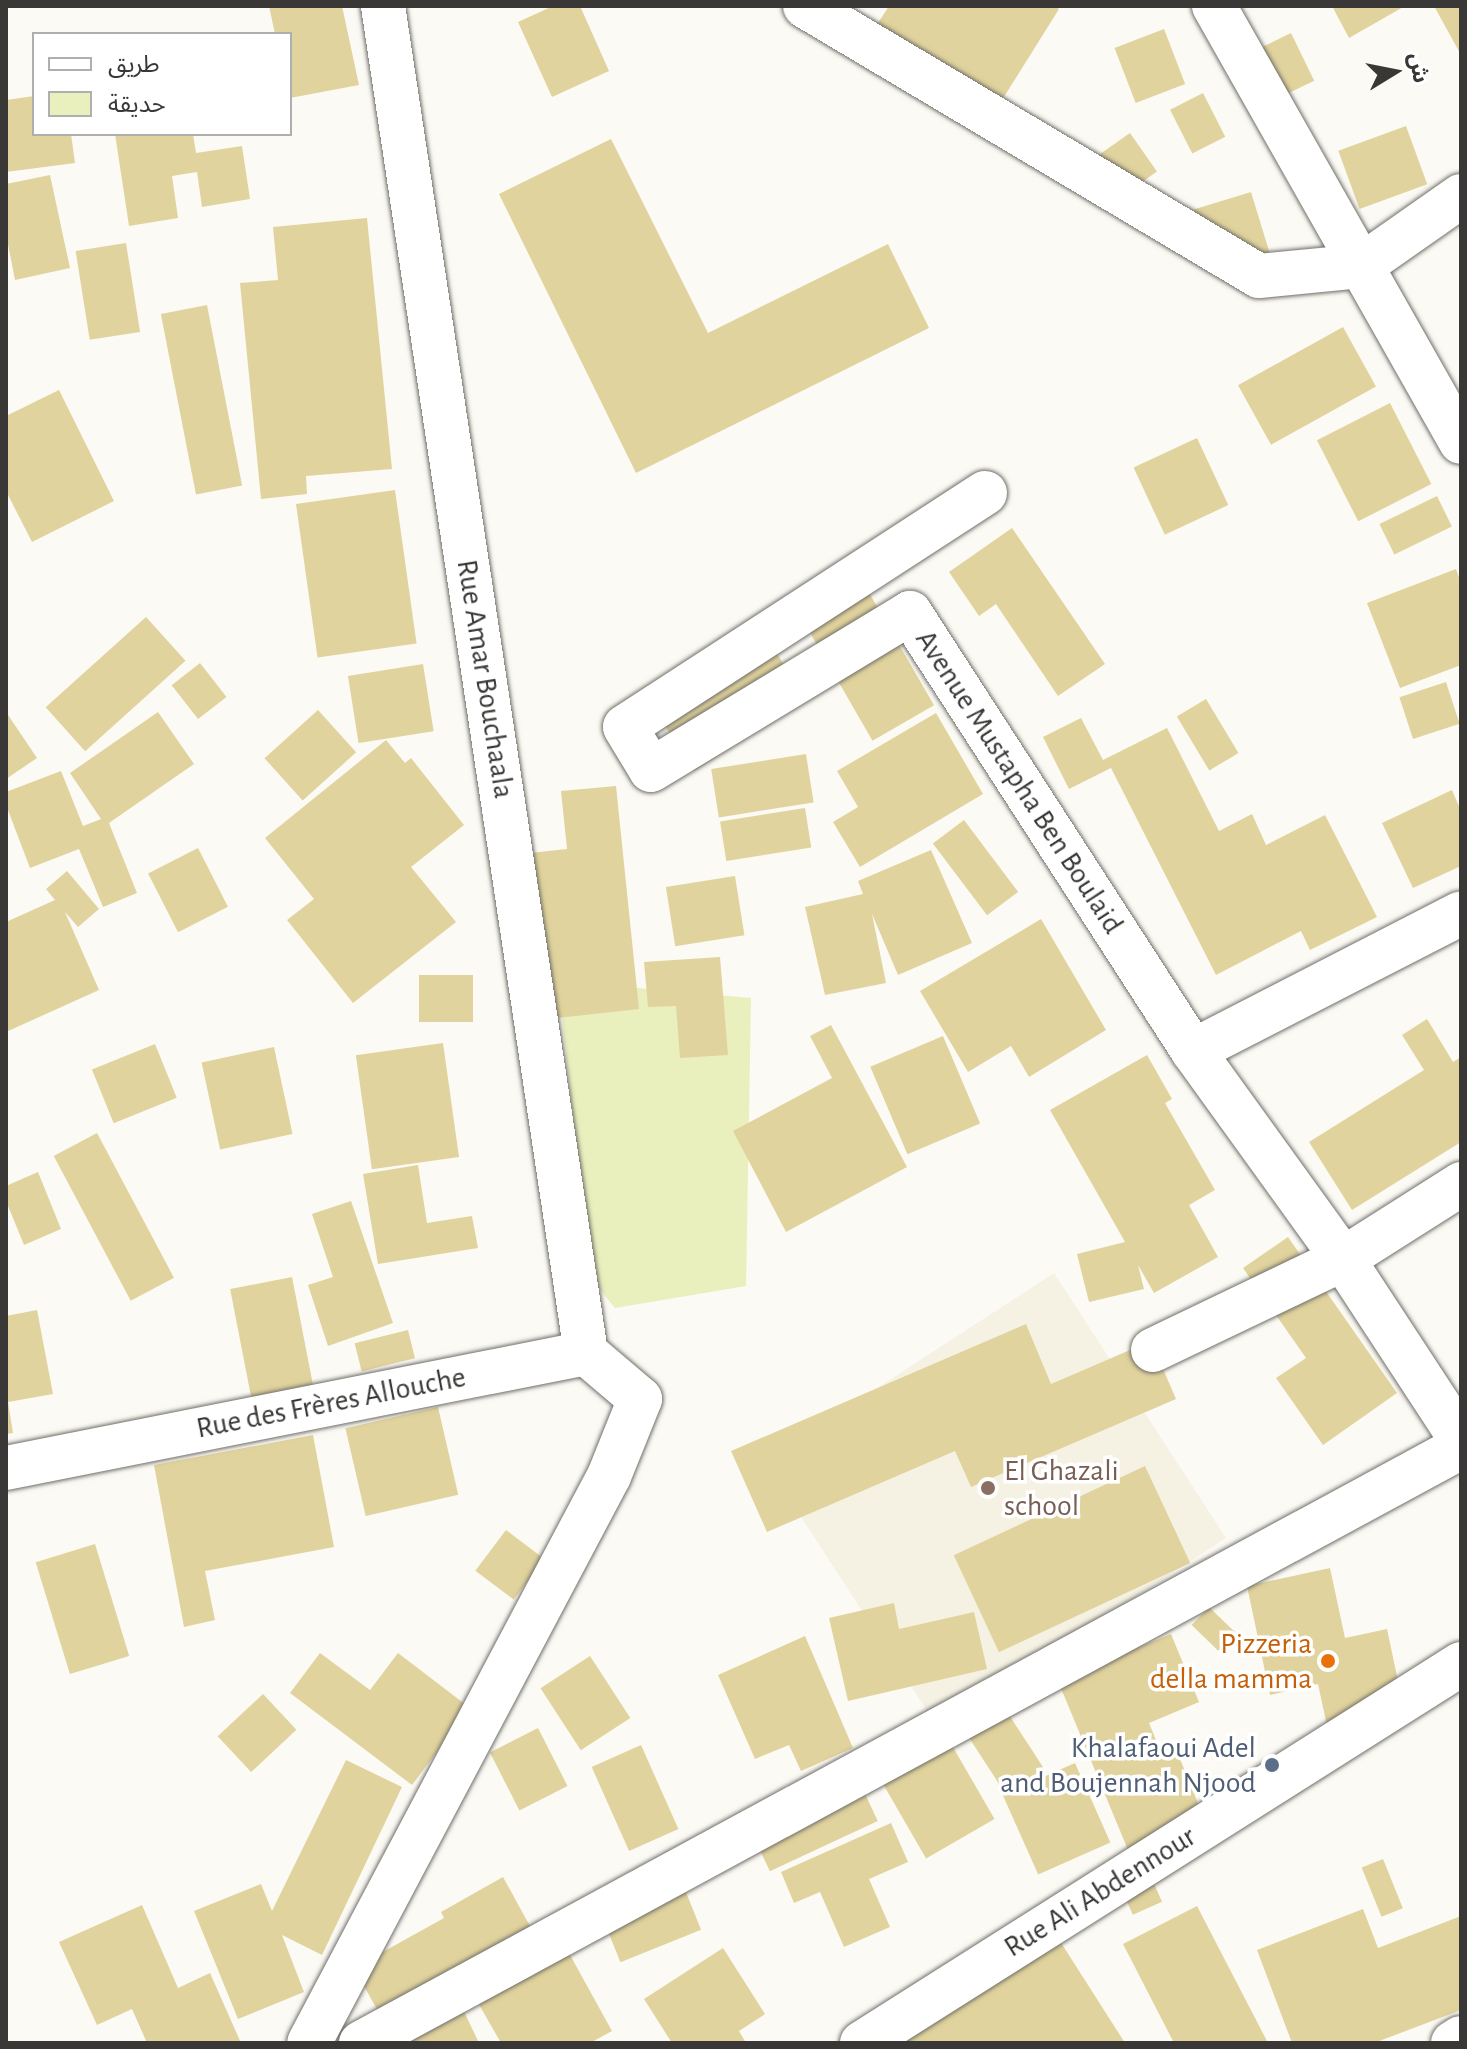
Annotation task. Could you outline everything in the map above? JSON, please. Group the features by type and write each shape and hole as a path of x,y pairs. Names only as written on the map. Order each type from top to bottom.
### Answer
{"street":[{"path":"805,6 1259,276 1361,266 1461,196"},
{"path":"1214,6 1461,442"},
{"name":"Rue Amar Bouchaala","path":"393,10 586,1353"},
{"name":"Avenue Mustapha Ben Boulaid","path":"985,493 625,727 651,770 910,613 1193,1051 1343,1259 1461,1439"},
{"path":"1193,1051 1461,913"},
{"path":"1153,1350 1343,1259 1461,1184"},
{"path":"309,2043 609,1476 640,1399 586,1353"},
{"name":"Rue des Frères Allouche","path":"6,1468 586,1353"},
{"path":"361,2043 1461,1447"},
{"name":"Rue Ali Abdennour","path":"862,2043 1461,1664"},
{"path":"1453,2043 1461,2038"}],"shaded area":[{"name":"El Ghazali school","path":"1054,1273 1226,1538 937,1726 765,1461"}],"green space":[{"path":"558,981 751,998 746,1286 615,1308 591,1279"}],"building":[{"path":"269,6 342,6 359,85 292,98 292,32 275,32"},
{"path":"553,6 580,6 609,71 552,97 518,22"},
{"path":"889,6 1054,6 1059,9 997,108 873,31"},
{"path":"1332,6 1405,6 1349,38"},
{"path":"1434,6 1461,6 1461,55"},
{"path":"1164,29 1185,84 1136,103 1115,48"},
{"path":"1291,33 1314,81 1281,97 1258,49"},
{"path":"1203,93 1225,137 1192,153 1170,110"},
{"path":"32,96 32,136 71,136 75,163 6,172 6,100"},
{"path":"1406,126 1427,184 1360,209 1338,151"},
{"path":"1130,133 1157,172 1110,204 1083,166"},
{"path":"115,136 193,136 196,153 242,146 250,199 202,207 197,172 172,176 178,218 129,226"},
{"path":"611,139 708,333 888,244 929,328 636,473 499,194"},
{"path":"50,175 70,268 15,280 6,234 6,184"},
{"path":"1251,192 1271,256 1213,274 1194,210"},
{"path":"367,218 392,469 306,476 307,494 261,499 240,283 278,280 273,227"},
{"path":"126,243 140,332 90,340 76,251"},
{"path":"207,305 242,486 196,495 161,314"},
{"path":"1343,327 1376,386 1271,445 1238,385"},
{"path":"59,390 114,501 32,542 6,491 6,416"},
{"path":"1390,403 1431,484 1358,521 1317,440"},
{"path":"1197,438 1228,505 1165,535 1134,468"},
{"path":"395,490 417,643 318,657 296,504"},
{"path":"1437,496 1452,527 1394,555 1379,524"},
{"path":"1012,528 1105,664 1058,696 996,604 979,616 949,572"},
{"path":"1456,569 1461,583 1461,665 1400,688 1367,603"},
{"path":"868,591 934,705 873,741 807,626"},
{"path":"146,617 185,661 85,751 46,707"},
{"path":"777,654 806,698 694,771 665,726"},
{"path":"200,663 226,697 198,719 172,685"},
{"path":"423,664 434,731 359,743 348,676"},
{"path":"1446,682 1460,724 1413,739 1399,697"},
{"path":"1206,699 1238,753 1209,771 1177,717"},
{"path":"318,710 356,752 303,801 264,758"},
{"path":"6,712 37,758 6,779"},
{"path":"158,712 194,764 109,823 137,893 103,907 79,849 30,868 6,805 6,792 61,771 83,826 101,819 70,773"},
{"path":"936,713 983,794 860,867 833,822 858,807 837,771"},
{"path":"1081,718 1103,760 1167,728 1219,831 1252,814 1266,845 1325,815 1377,917 1310,950 1301,931 1216,975 1111,768 1069,789 1043,737"},
{"path":"386,740 405,763 411,758 464,825 411,867 456,922 353,1003 287,920 314,899 265,838"},
{"path":"806,754 814,802 719,817 711,769"},
{"path":"616,786 639,1009 548,1019 530,853 567,849 561,791"},
{"path":"1452,790 1461,811 1461,866 1413,888 1382,823"},
{"path":"805,808 811,848 726,861 720,821"},
{"path":"964,820 1018,892 987,915 933,843"},
{"path":"198,848 228,907 178,932 148,873"},
{"path":"931,850 972,943 898,975 872,914 886,983 825,995 805,907 863,894 858,881"},
{"path":"67,871 99,909 78,927 65,912 99,990 6,1032 6,922 55,900 46,889"},
{"path":"735,876 744,935 675,946 666,887"},
{"path":"1041,919 1106,1030 1029,1077 1011,1046 968,1072 920,991"},
{"path":"720,957 728,1055 680,1058 676,1006 648,1007 644,962"},
{"path":"419,975 473,975 473,1022 419,1022"},
{"path":"1427,1019 1453,1062 1461,1057 1461,1142 1352,1210 1309,1142 1424,1070 1402,1035"},
{"path":"831,1025 907,1167 786,1232 733,1131 832,1078 810,1036"},
{"path":"943,1036 980,1123 907,1154 870,1067"},
{"path":"443,1043 459,1157 372,1169 356,1055"},
{"path":"155,1044 177,1098 114,1123 92,1069"},
{"path":"274,1047 293,1134 220,1149 202,1062"},
{"path":"1147,1055 1172,1099 1165,1103 1215,1190 1189,1205 1218,1257 1154,1293 1138,1265 1144,1289 1089,1302 1077,1254 1125,1242 1050,1110"},
{"path":"97,1133 174,1278 131,1301 54,1156"},
{"path":"418,1165 427,1223 472,1216 478,1248 378,1264 363,1174"},
{"path":"38,1172 61,1229 24,1245 6,1201 6,1186"},
{"path":"351,1201 393,1323 328,1346 308,1285 333,1277 312,1214"},
{"path":"1288,1237 1397,1393 1323,1445 1276,1378 1306,1358 1243,1268"},
{"path":"292,1277 314,1391 252,1403 230,1289"},
{"path":"37,1310 53,1394 8,1402 13,1433 6,1434 6,1316"},
{"path":"1026,1324 1051,1384 1151,1341 1176,1399 971,1487 955,1451 767,1532 731,1451"},
{"path":"408,1330 415,1358 362,1371 355,1343"},
{"path":"438,1407 458,1495 366,1516 345,1428"},
{"path":"313,1435 334,1547 205,1571 215,1620 184,1627 154,1465"},
{"path":"1145,1466 1190,1563 999,1652 954,1555"},
{"path":"506,1530 544,1559 514,1600 475,1571"},
{"path":"95,1544 129,1656 70,1674 36,1562"},
{"name":"Pizzeria della mamma","path":"1330,1568 1345,1638 1387,1629 1406,1719 1329,1735 1318,1684 1270,1695 1247,1586"},
{"path":"894,1603 899,1629 974,1612 987,1669 848,1701 829,1618"},
{"path":"1209,1607 1236,1633 1218,1651 1192,1625"},
{"path":"1171,1634 1199,1702 1149,1723 1162,1755 1176,1749 1204,1818 1128,1850 1058,1681"},
{"path":"805,1636 853,1748 801,1771 789,1745 755,1759 718,1675"},
{"path":"320,1653 370,1690 398,1653 470,1708 412,1785 290,1693"},
{"path":"590,1656 630,1718 581,1750 541,1688"},
{"path":"263,1694 296,1730 251,1772 218,1736"},
{"path":"1002,1704 1044,1769 1005,1794 963,1729"},
{"path":"538,1728 568,1786 519,1810 490,1753"},
{"path":"946,1735 994,1819 926,1859 878,1774"},
{"path":"641,1745 678,1829 629,1851 592,1767"},
{"path":"346,1760 402,1787 322,1955 282,1935 304,1992 238,2019 194,1911 261,1884 272,1911"},
{"path":"1075,1763 1110,1842 1038,1875 1003,1795"},
{"path":"860,1783 878,1821 770,1871 752,1833"},
{"path":"891,1823 908,1862 869,1879 890,1927 844,1947 820,1892 794,1903 781,1872"},
{"path":"1383,1859 1403,1908 1382,1917 1362,1868"},
{"path":"1147,1868 1162,1902 1133,1915 1118,1881"},
{"path":"679,1875 701,1930 620,1962 598,1908"},
{"path":"503,1877 531,1928 379,2013 354,1968 444,1918 441,1912"},
{"path":"142,1905 178,1988 210,1973 241,2043 147,2043 132,2009 97,2025 59,1942"},
{"path":"1197,1906 1268,2043 1174,2043 1123,1944"},
{"path":"1363,1909 1378,1948 1461,1916 1461,2010 1374,2043 1292,2043 1257,1950"},
{"path":"1058,1938 1125,2043 895,2043"},
{"path":"564,1944 612,2031 590,2043 501,2043 473,1994"},
{"path":"723,1948 765,2014 739,2031 746,2043 672,2043 644,1999"},
{"path":"460,2003 479,2043 397,2043"}],"place":[{"name":"El Ghazali school","path":"988,1488"},
{"name":"Pizzeria della mamma","path":"1328,1661"},
{"name":"Khalafaoui Adel and Boujennah Njood","path":"1272,1765"}]}
